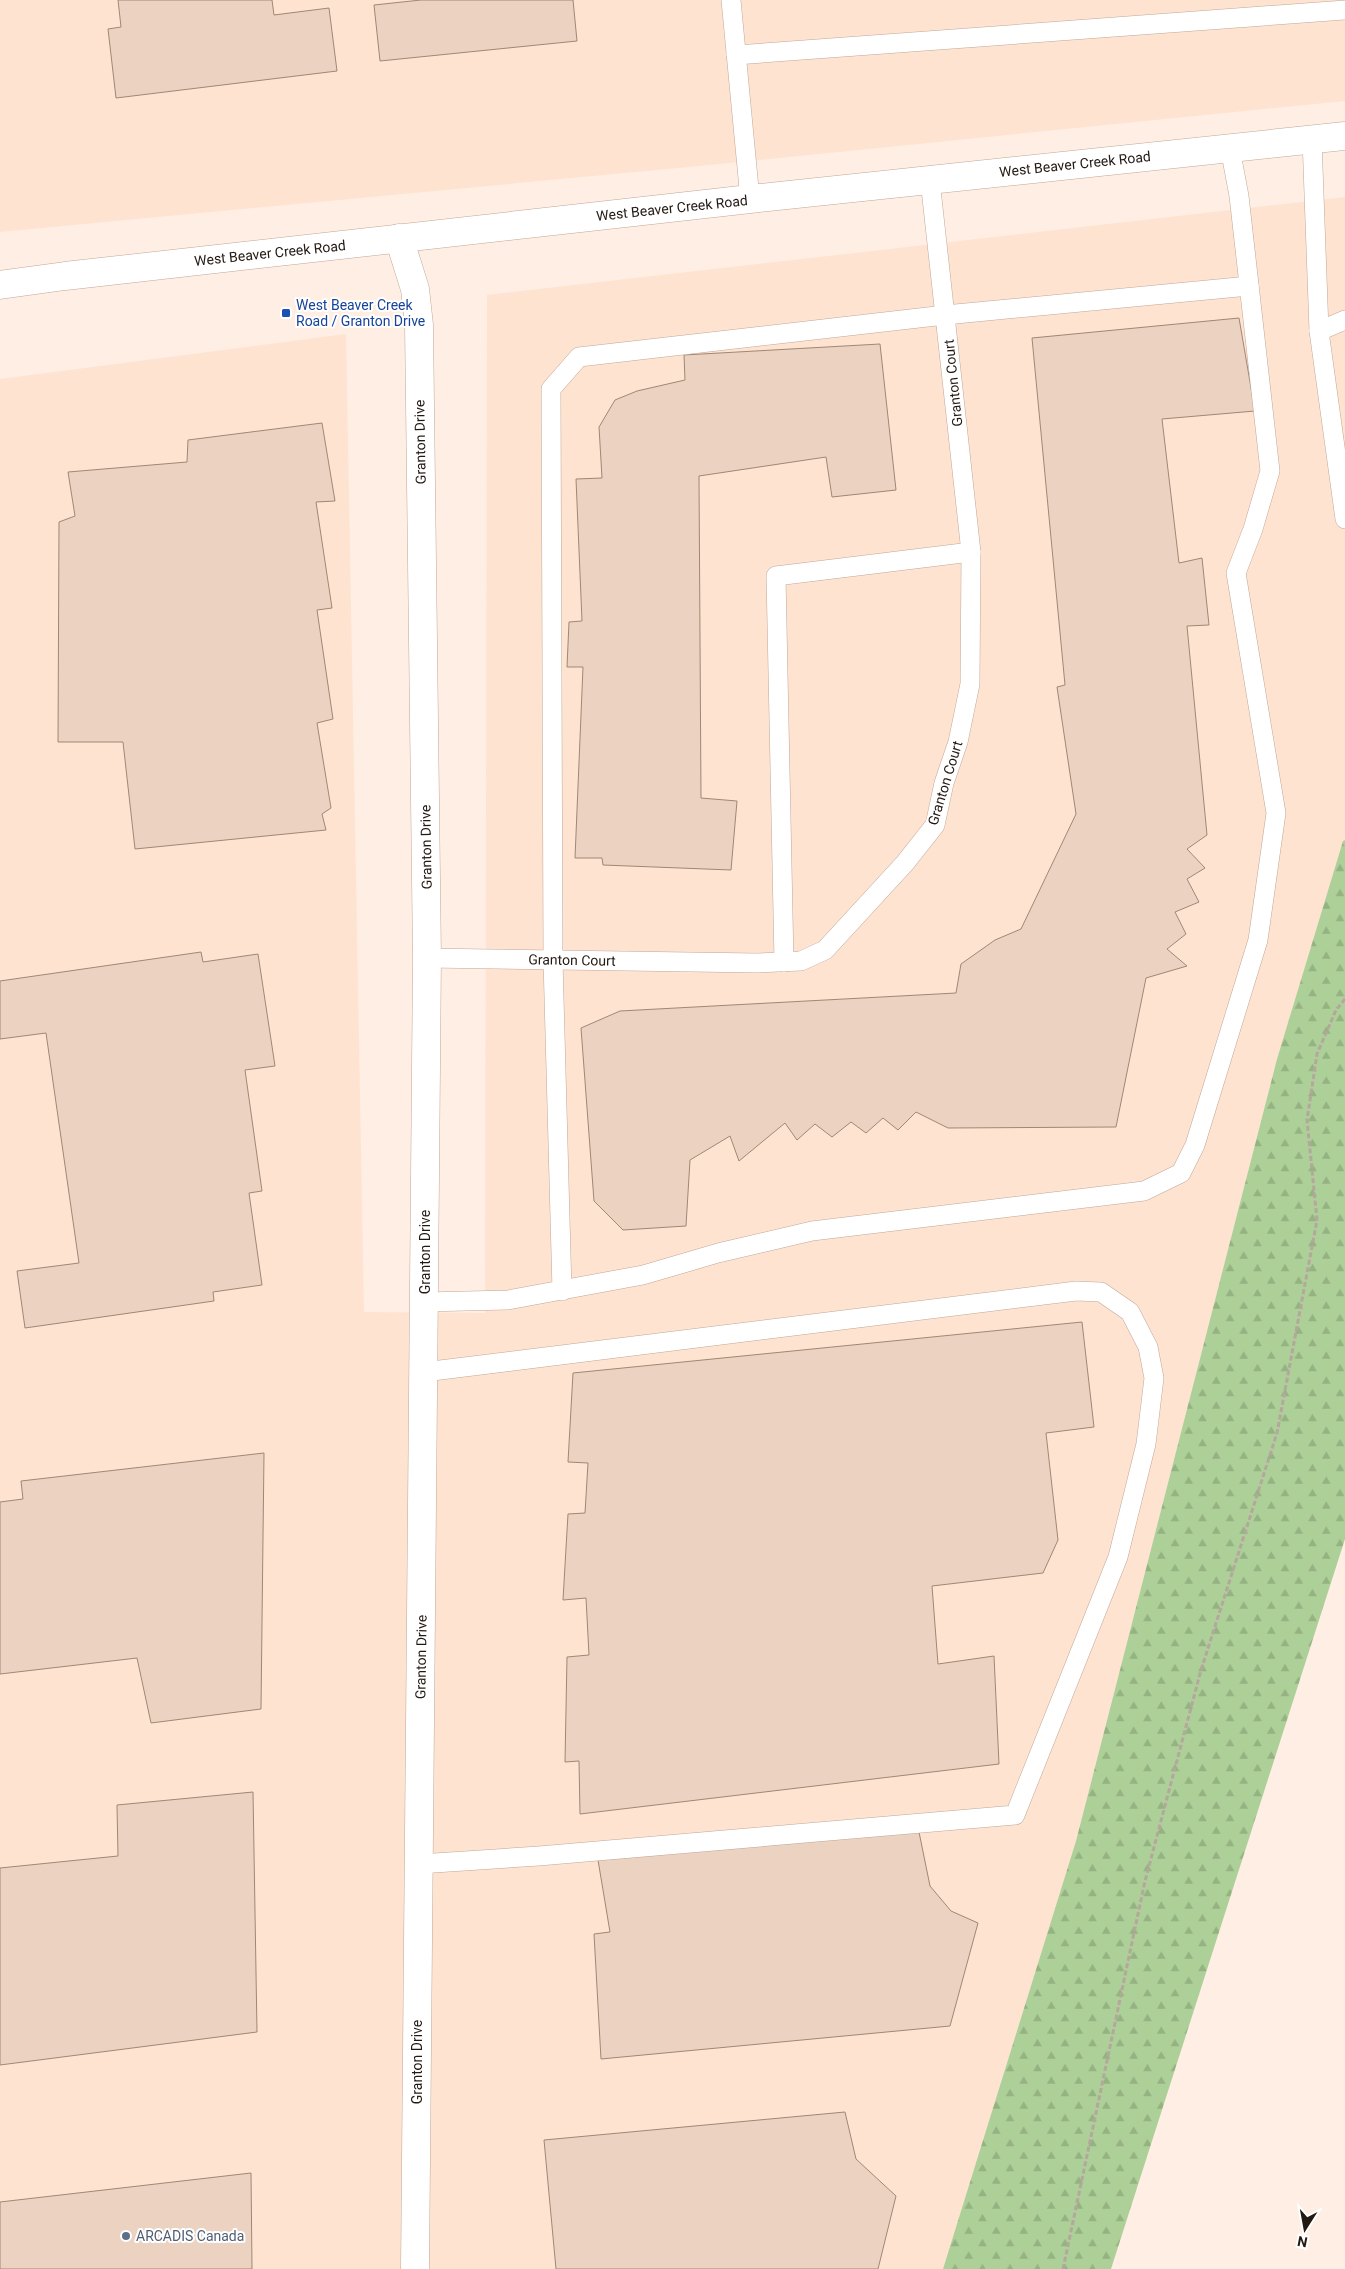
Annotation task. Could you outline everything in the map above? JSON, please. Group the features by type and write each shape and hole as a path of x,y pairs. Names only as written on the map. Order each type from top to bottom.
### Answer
{"street":[{"name":"West Beaver Creek Road","path":"0,286 65,276 399,238 1345,136"},
{"name":"Granton Drive","path":"399,238 415,288 419,324 427,958 415,2269"}],"lane":[{"path":"731,0 750,199"},
{"path":"736,56 1345,10"},
{"path":"1312,139 1319,331 1345,519"},
{"path":"424,1302 508,1300 562,1291 642,1275 812,1231 1144,1190 1181,1173 1195,1144 1258,940 1276,813 1236,573 1253,529 1270,471 1239,196 1230,148"},
{"name":"Granton Court","path":"427,958 801,961 825,950 905,863 935,825 944,783 958,742 970,684 971,552 930,180"},
{"path":"562,1291 553,960 551,389 579,357 945,315 1249,286"},
{"path":"1319,331 1345,320"},
{"path":"784,962 776,576 971,552"},
{"path":"419,1864 539,1856 1015,1815 1118,1557 1146,1444 1154,1378 1148,1347 1130,1312 1101,1292 1076,1291 424,1372"}],"path":[{"path":"1063,2269 1145,1881 1201,1670 1277,1433 1317,1220 1307,1120 1317,1054 1336,1010 1345,999"}],"shaded area":[{"path":"0,0 1345,0 1345,101 689,167 0,232"},
{"path":"1345,197 1345,840 1343,841 1277,1059 1076,1841 943,2269 0,2269 0,379 346,334 364,1312 485,1313 487,295"}],"green space":[{"path":"1345,840 1345,1539 1111,2269 943,2269 1076,1841 1277,1059 1343,841"}],"building":[{"path":"118,0 272,0 274,15 329,8 337,71 116,98 108,29 121,27"},
{"path":"421,0 573,0 577,41 380,61 374,5"},
{"path":"1239,318 1255,411 1162,419 1179,563 1202,558 1209,625 1187,626 1207,835 1187,849 1205,868 1187,879 1199,902 1175,912 1186,934 1167,949 1187,966 1146,978 1116,1127 948,1128 916,1112 898,1130 883,1118 866,1133 851,1122 832,1137 815,1124 797,1140 785,1123 739,1161 730,1136 690,1160 686,1226 623,1230 594,1201 581,1028 620,1011 956,993 961,964 995,940 1021,929 1076,814 1057,687 1065,685 1032,338"},
{"path":"880,344 896,490 832,497 826,457 699,476 701,798 737,801 731,870 603,865 602,858 575,858 583,667 567,667 569,622 582,621 576,479 602,478 599,427 615,400 637,391 685,380 684,355"},
{"path":"322,423 335,501 316,502 332,608 317,610 333,719 317,723 331,808 322,814 326,830 135,849 123,742 58,742 59,522 75,516 68,472 187,462 188,440"},
{"path":"201,952 203,962 258,954 275,1066 245,1070 262,1191 249,1193 262,1285 213,1292 214,1301 25,1328 17,1271 79,1263 46,1033 0,1039 0,981"},
{"path":"1082,1322 1094,1427 1046,1433 1058,1540 1043,1573 932,1586 938,1664 994,1656 999,1764 580,1814 579,1761 565,1762 567,1657 589,1655 586,1598 563,1600 568,1514 585,1513 588,1463 568,1462 573,1373"},
{"path":"264,1453 261,1709 151,1723 137,1658 0,1674 0,1502 23,1499 21,1481"},
{"path":"253,1792 257,2032 0,2065 0,1868 118,1856 117,1805"},
{"path":"919,1832 930,1886 951,1911 978,1923 950,2026 601,2059 594,1934 610,1932 598,1860"},
{"path":"845,2112 856,2159 896,2196 878,2269 556,2269 544,2140"},
{"name":"ARCADIS Canada","path":"251,2173 252,2269 0,2269 0,2202"}],"place":[{"name":"West Beaver Creek Road / Granton Drive","path":"286,313"},
{"name":"ARCADIS Canada","path":"126,2236"}]}
